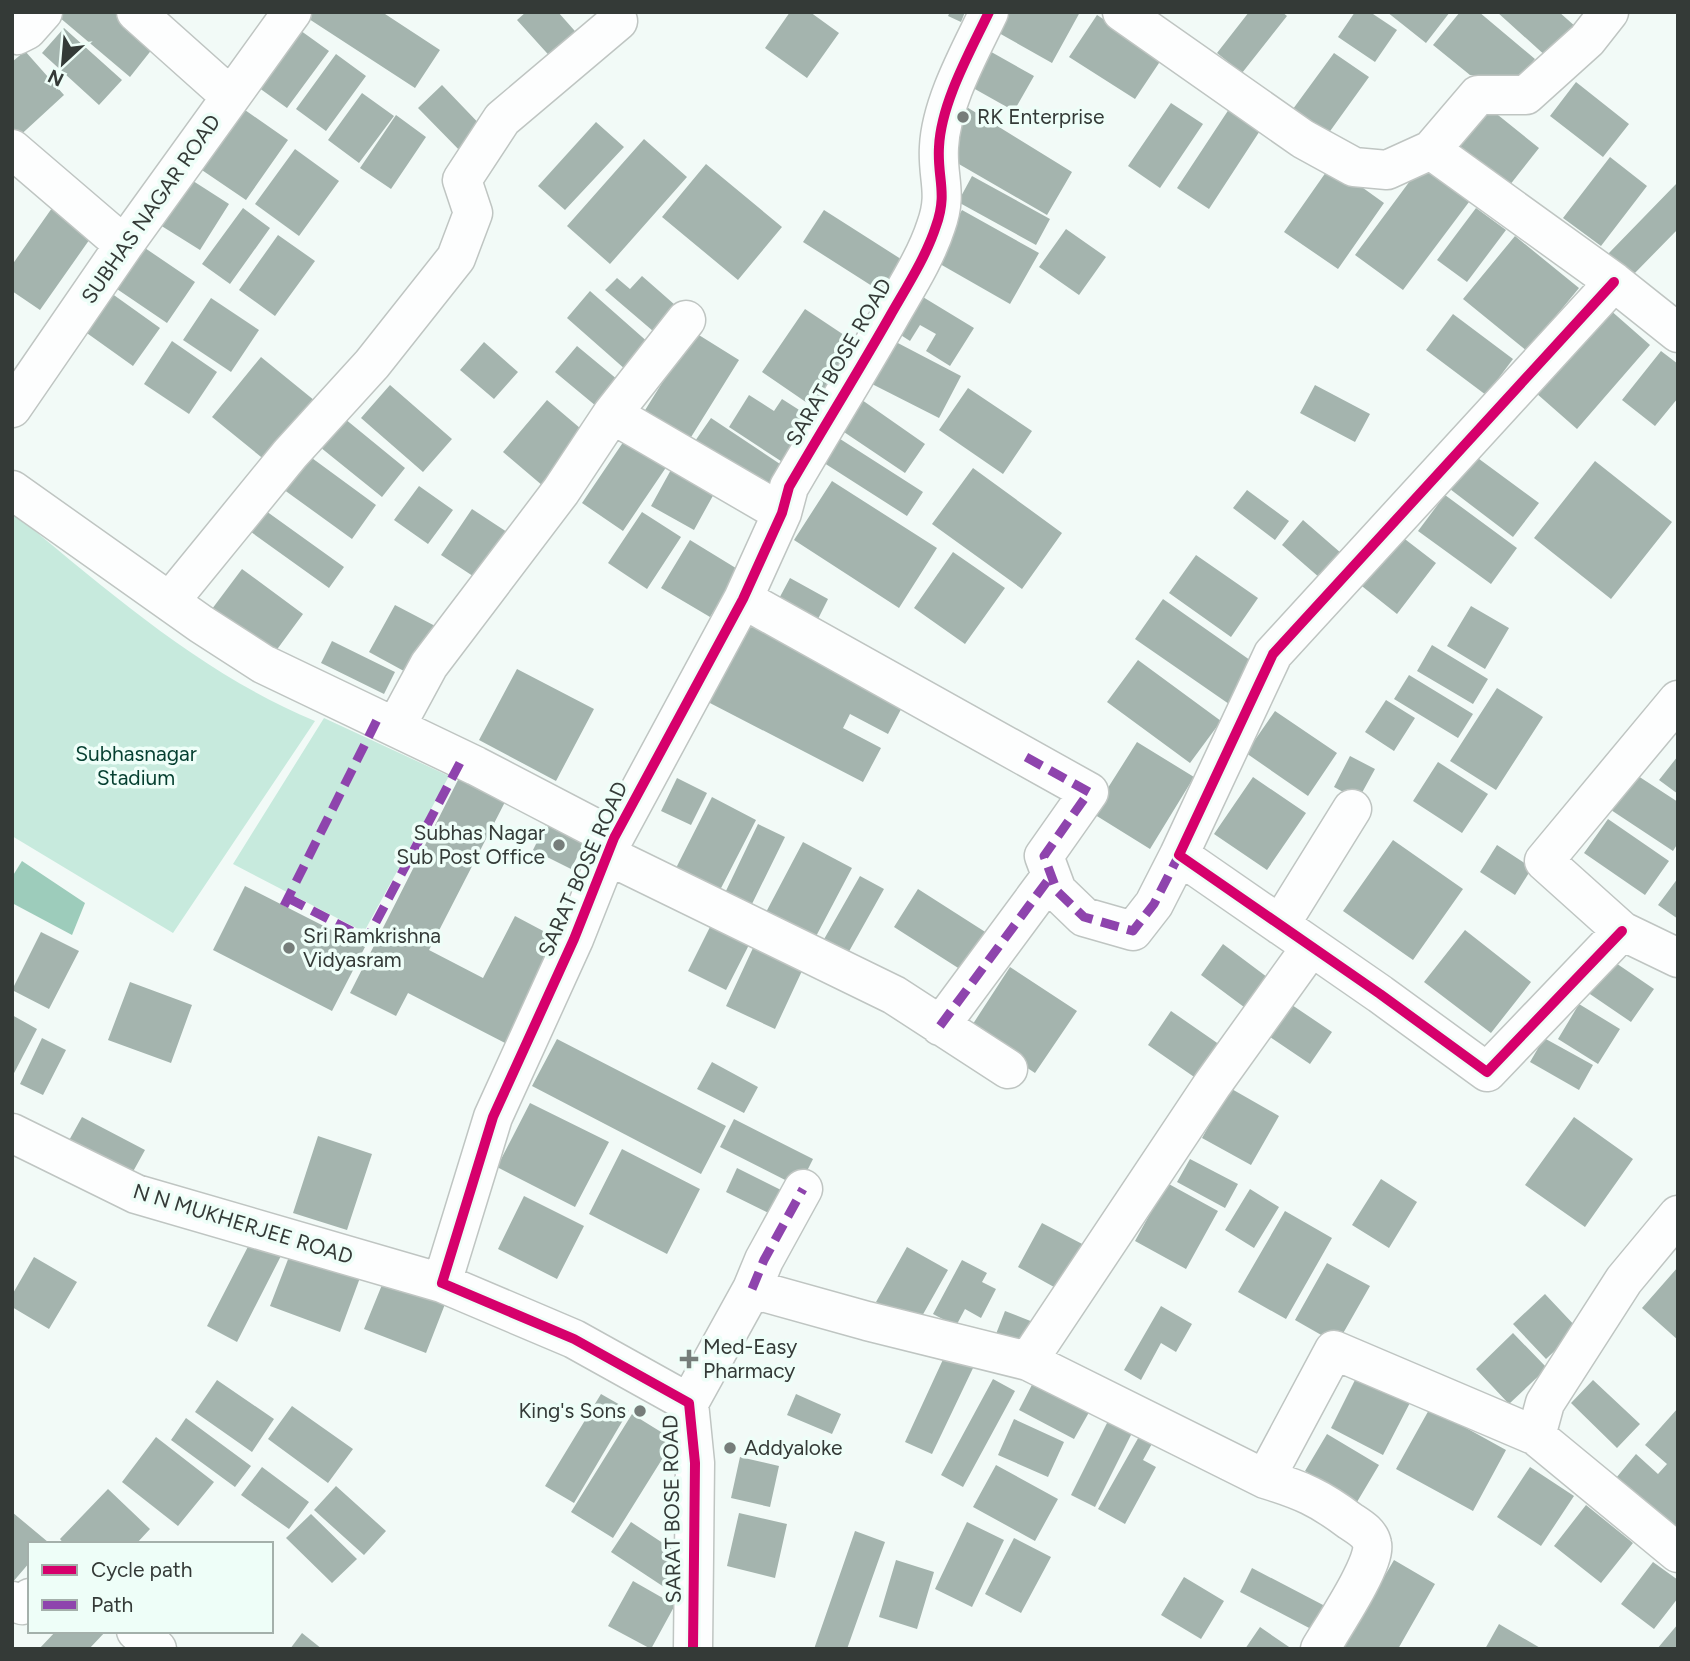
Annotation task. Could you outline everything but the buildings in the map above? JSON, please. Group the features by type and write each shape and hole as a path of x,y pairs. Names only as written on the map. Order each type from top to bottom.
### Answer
{"street":[{"path":"12,32 17,35 27,30 43,12"},
{"path":"136,12 230,96"},
{"name":"SUBHAS NAGAR ROAD","path":"15,399 292,12"},
{"name":"SARAT BOSE ROAD","path":"693,1649 695,1463 689,1403 574,1339 442,1283 493,1116 574,939 611,846 743,599 782,513 789,487 901,297 936,228 942,207 939,146 943,122 954,88 989,12"},
{"path":"1133,15 1303,139 1354,167 1387,170 1432,150 1478,95 1526,95 1587,40 1609,12"},
{"path":"170,601 289,454 372,365 456,258 473,213 462,180 502,119 618,21"},
{"path":"12,149 124,245"},
{"path":"1432,150 1614,282 1678,333"},
{"path":"743,599 1089,792 1044,856 1057,891 1084,917 1133,931 1154,904 1179,855 1272,654 1614,282"},
{"path":"396,726 429,664 561,491 612,414 686,320"},
{"path":"612,414 782,513"},
{"path":"12,490 233,646 263,664 396,726 611,846 894,996 1008,1069"},
{"path":"1678,700 1544,861 1622,931 1678,958"},
{"path":"1280,925 1352,809"},
{"path":"1179,855 1487,1072 1622,931"},
{"path":"940,1026 1051,876"},
{"path":"1028,1361 1212,1085 1311,947"},
{"name":"N N MUKHERJEE ROAD","path":"12,1133 136,1194 442,1283"},
{"path":"689,1403 803,1189"},
{"path":"1536,1436 1545,1403 1624,1280 1678,1215"},
{"path":"752,1289 1028,1361 1265,1479 1324,1501 1367,1533 1372,1544 1368,1566 1320,1649"},
{"path":"1265,1479 1334,1350 1536,1436 1678,1553"},
{"path":"12,1601 22,1605 28,1600"},
{"path":"138,1633 157,1649"}],"green space":[{"name":"Subhasnagar Stadium","path":"12,512 156,628 232,679 315,721 173,933 12,836"},
{"path":"324,718 449,776 364,932 233,864"}],"shaded area":[{"path":"22,861 85,903 72,935 12,903 12,877"}],"marked path":[{"path":"284,906 378,718"},
{"path":"1026,757 1089,792 1044,856 1057,891 1084,917 1133,931 1154,904 1179,855"},
{"path":"288,898 367,939 462,759"},
{"path":"940,1026 1051,876"},
{"path":"752,1289 764,1260 803,1189"}],"cycle path":[{"path":"693,1649 695,1463 689,1403 574,1339 442,1283 493,1117 574,939 614,838 743,599 782,513 789,487 878,338 927,249 941,204 939,147 945,113 989,12"},
{"path":"1614,282 1273,654 1179,855 1380,994 1487,1072 1622,931"}],"place":[{"name":"RK Enterprise","path":"963,117"},
{"name":"Subhas Nagar Sub Post Office","path":"559,845"},
{"name":"Sri Ramkrishna Vidyasram","path":"289,948"},
{"name":"Med-Easy Pharmacy","path":"689,1359"},
{"name":"King's Sons","path":"640,1411"},
{"name":"Addyaloke","path":"730,1448"}]}
